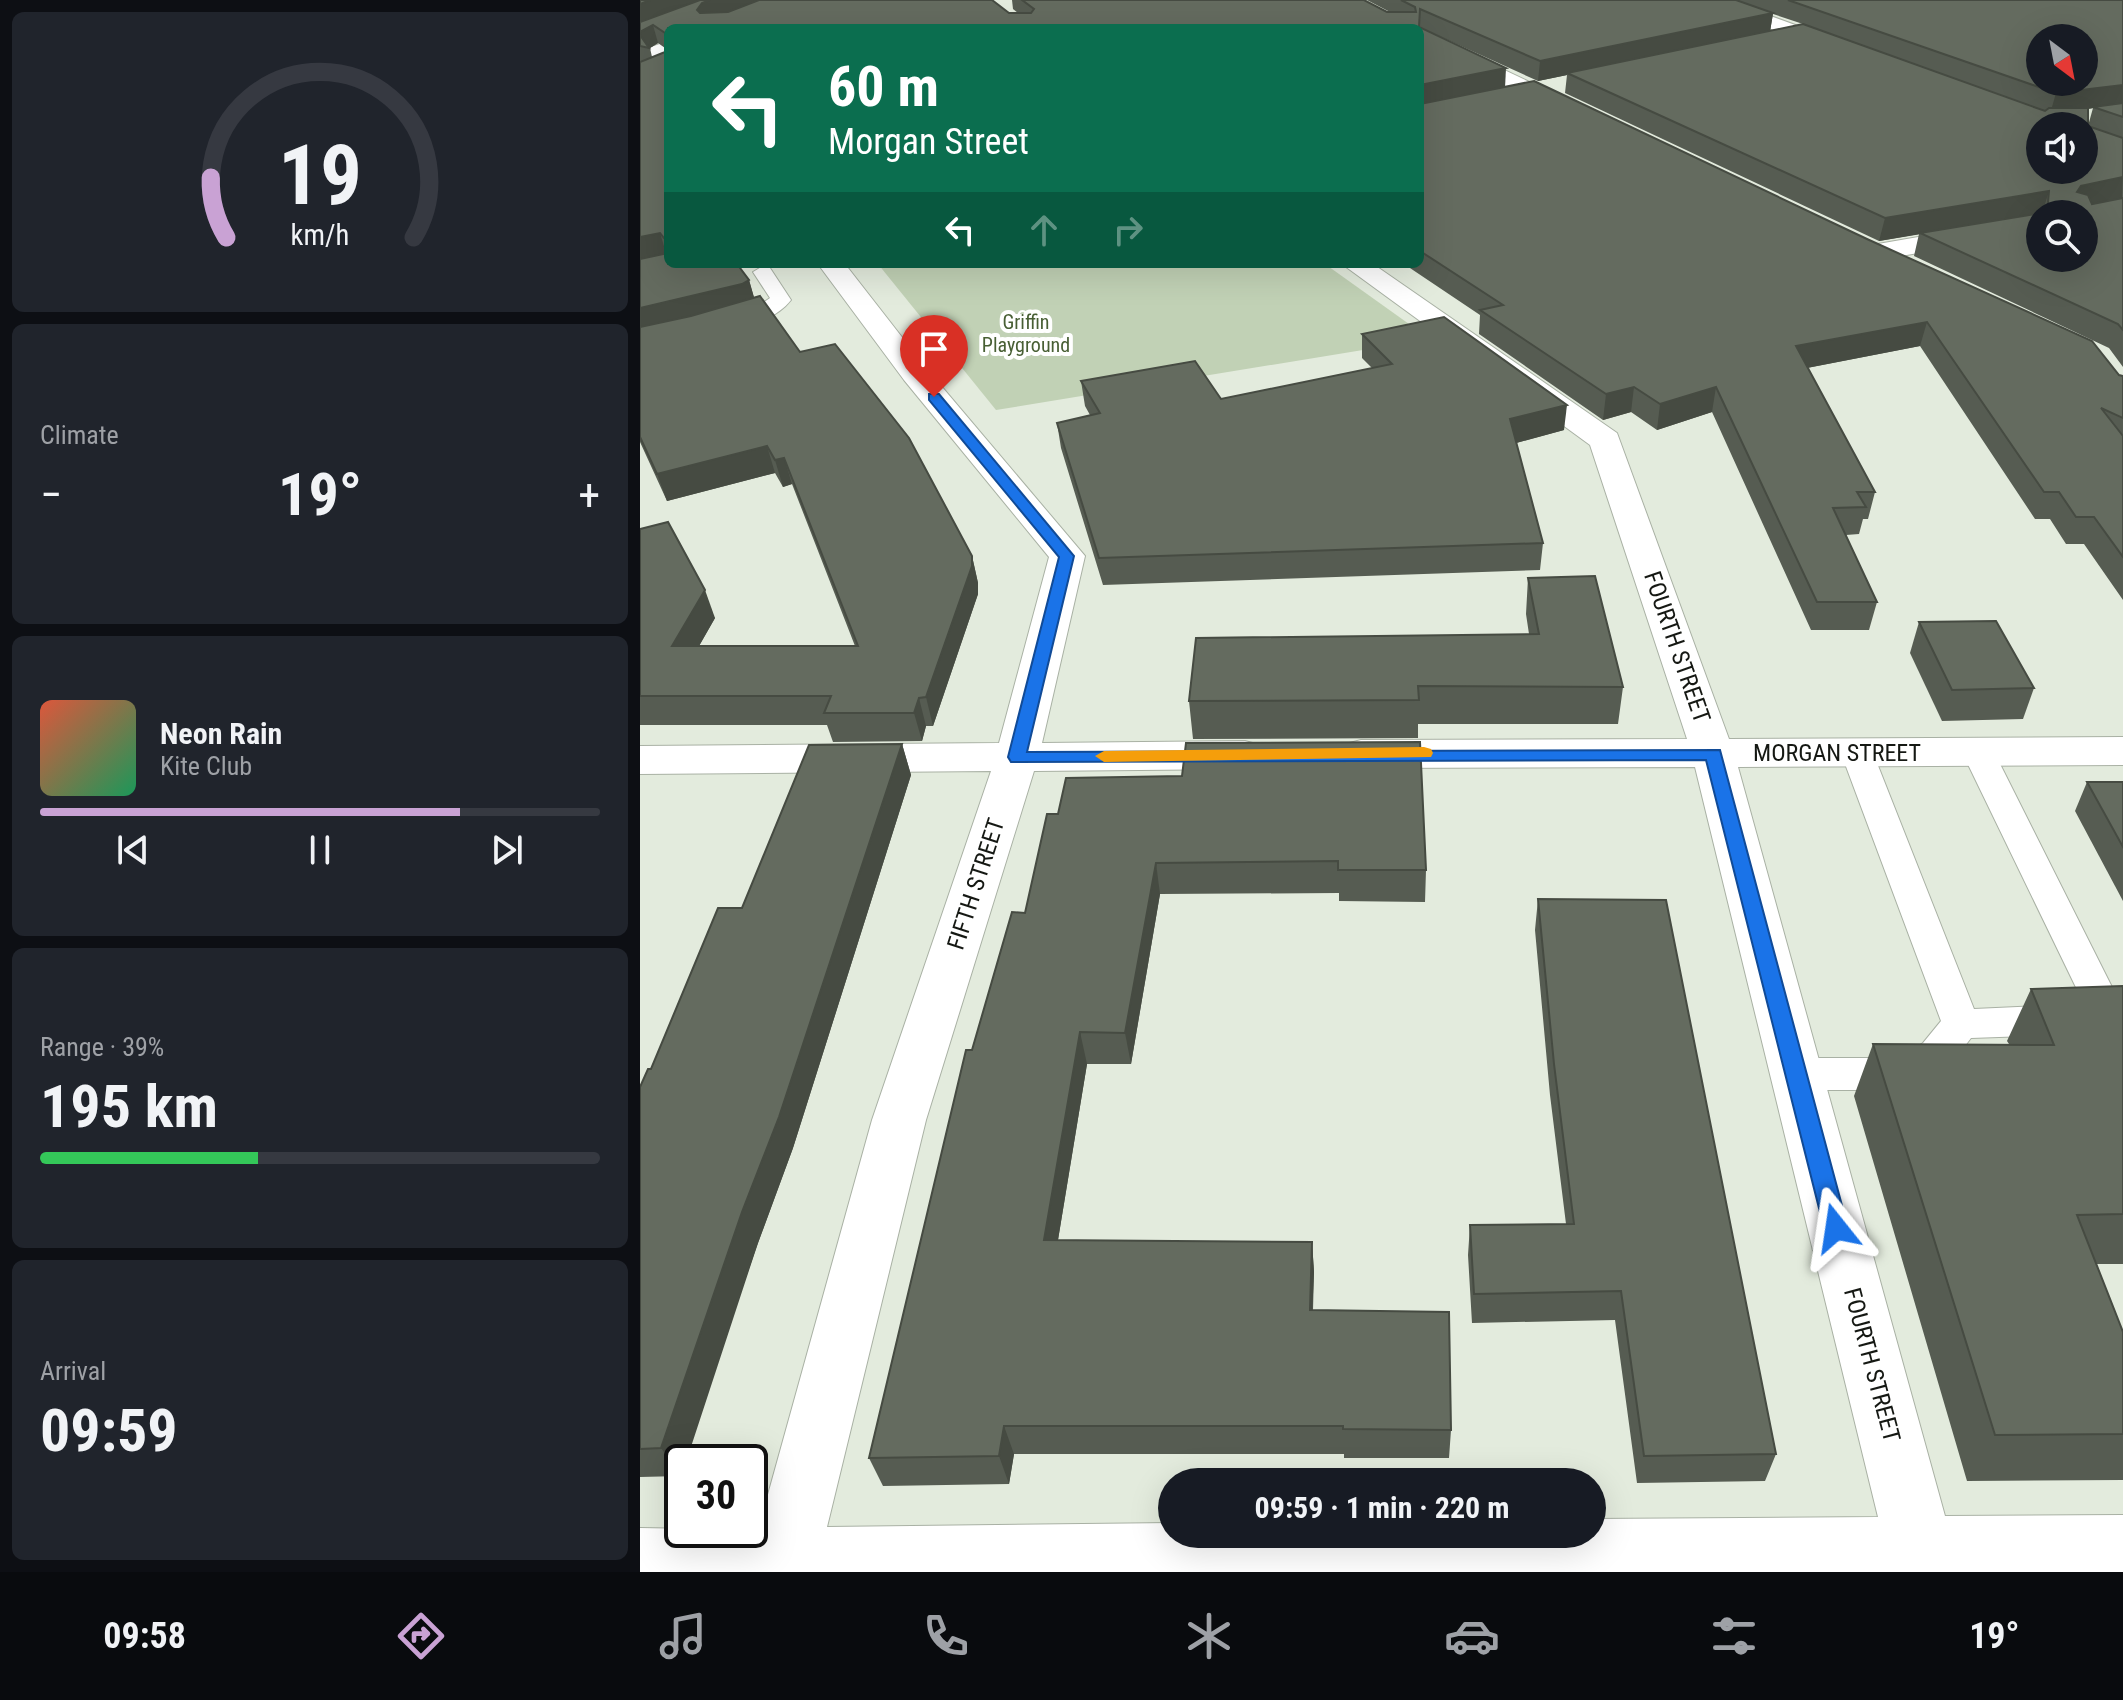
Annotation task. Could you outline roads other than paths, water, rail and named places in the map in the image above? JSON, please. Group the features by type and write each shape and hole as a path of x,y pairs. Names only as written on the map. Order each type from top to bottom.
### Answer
{"street":[{"path":"1710,0 1860,55"},
{"path":"1757,44 1802,34"},
{"path":"1424,38 1588,118"},
{"path":"1504,97 1561,85"},
{"path":"1872,253 2026,226"},
{"path":"1844,240 1914,273"},
{"name":"FIFTH STREET","path":"783,1567 899,1120 1017,757 1067,556 915,374 834,268"},
{"name":"FOURTH STREET","path":"1361,268 1605,440 1713,754 1923,1562"},
{"name":"MORGAN STREET","path":"640,760 2123,751"},
{"path":"640,1563 783,1567 1923,1562 2123,1549"}],"lane":[{"path":"713,326 757,316 781,300 763,272"},
{"path":"1796,1074 1906,1074 1937,1054 1961,1024 2109,1018 1978,752"},
{"path":"1857,753 1961,1024"}],"park label":[{"name":"Griffin Playground","path":"1026,334"}]}
